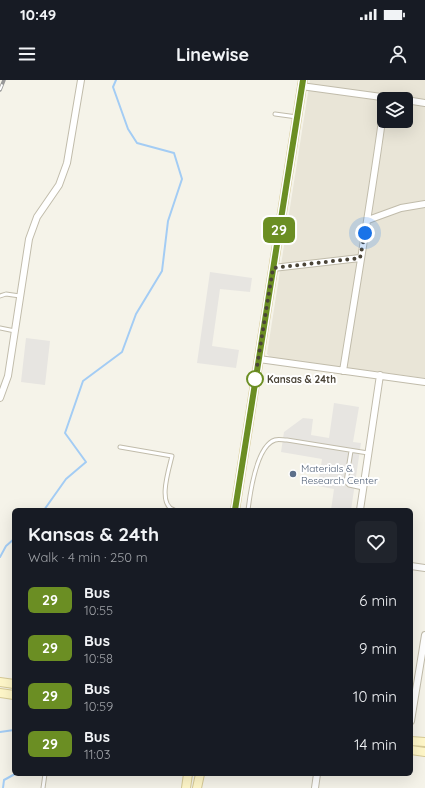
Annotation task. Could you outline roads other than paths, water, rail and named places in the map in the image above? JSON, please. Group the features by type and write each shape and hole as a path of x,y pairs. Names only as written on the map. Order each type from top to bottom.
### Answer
{"main road":[{"path":"235,508 302,83"},
{"path":"0,682 12,684"},
{"path":"0,694 12,695"},
{"path":"413,741 425,742"},
{"path":"413,750 425,752"},
{"path":"186,788 188,776"},
{"path":"197,788 200,776"}],"street":[{"path":"0,398 8,376 32,228 41,210 59,184 67,163 82,80"},
{"path":"302,83 377,97"},
{"path":"413,101 425,103"},
{"path":"343,371 360,258 368,220 381,128"},
{"path":"368,220 396,210 425,204"},
{"path":"273,268 360,258"},
{"path":"258,359 425,382"},
{"path":"360,508 380,375"},
{"path":"413,566 425,568"},
{"path":"413,709 425,635"},
{"path":"315,788 317,776"}],"lane":[{"path":"275,114 296,117"},
{"path":"0,296 6,294 20,296"},
{"path":"0,328 15,330"},
{"path":"248,508 253,476 257,464 268,445 274,440 287,440 368,454"},
{"path":"120,447 172,456 164,497 166,504 171,508"},
{"path":"351,451 346,482 349,485 363,488"},
{"path":"43,788 45,776"}],"waterway":[{"path":"45,508 66,479 86,462 65,433 83,381 122,352 136,314 162,271 168,221 182,179 174,153 137,143 128,129 113,87 116,80"},
{"path":"0,557 6,546 12,541"},
{"path":"0,732 12,730"},
{"path":"3,788 4,780 12,776"}],"railway":[{"path":"0,90 4,80"}],"place":[{"name":"Kansas & 24th","path":"255,379"},
{"name":"Materials & Research Center","path":"293,474"}]}
